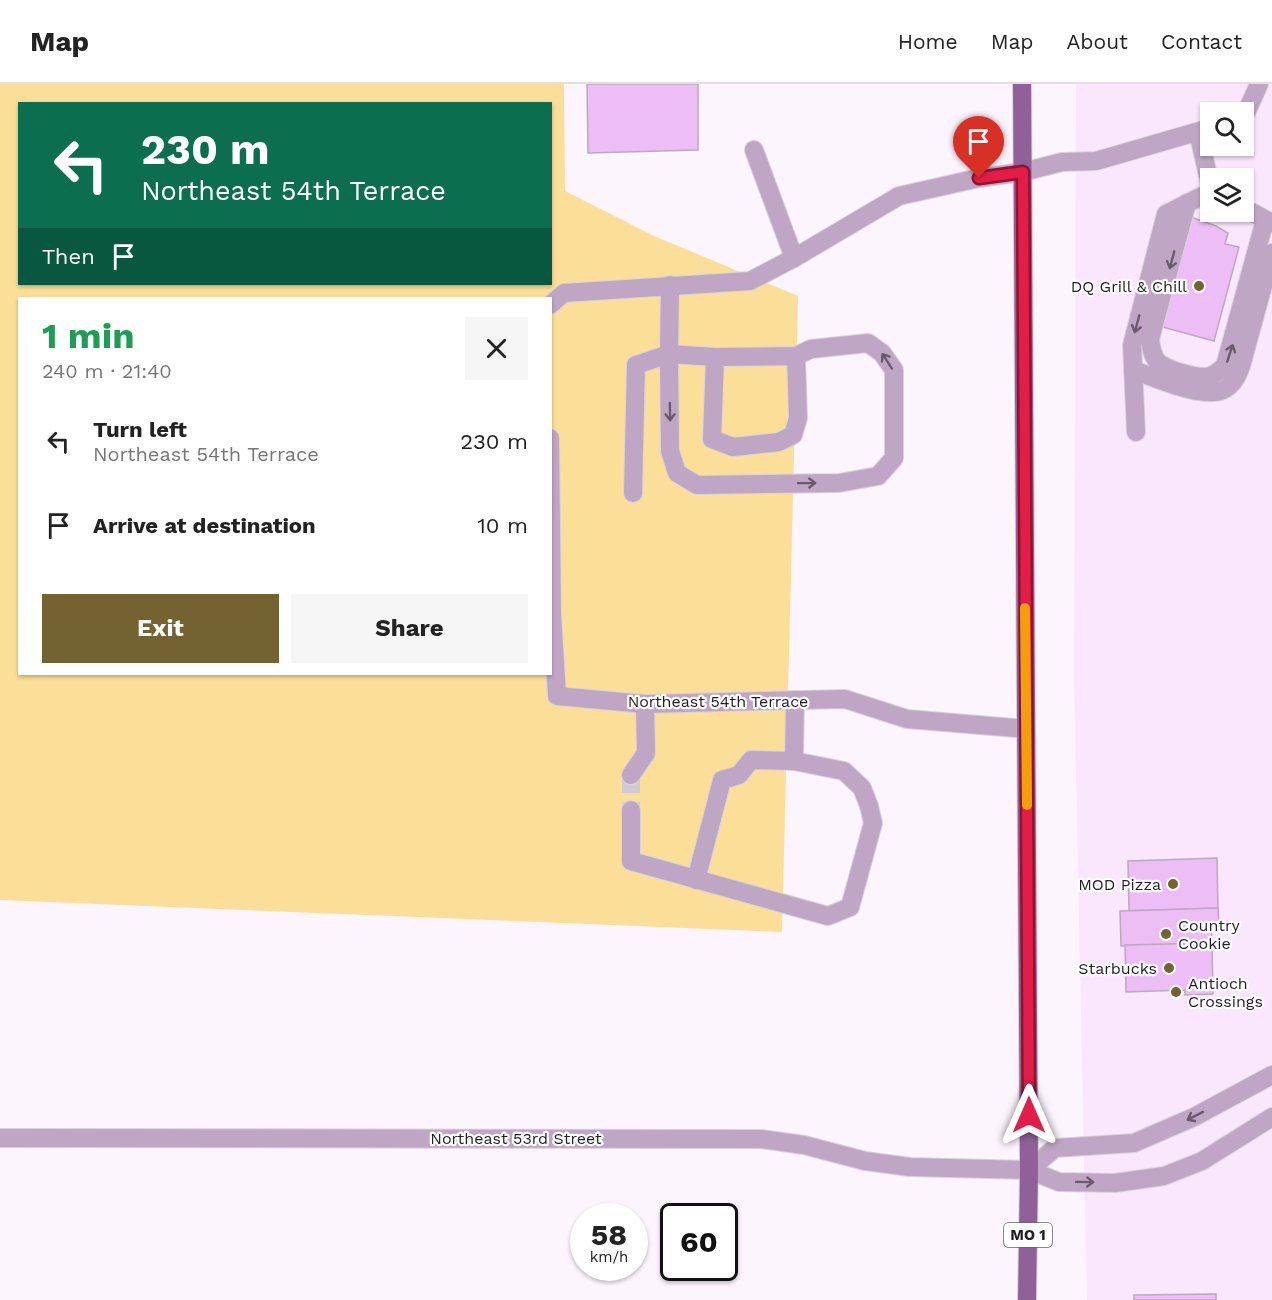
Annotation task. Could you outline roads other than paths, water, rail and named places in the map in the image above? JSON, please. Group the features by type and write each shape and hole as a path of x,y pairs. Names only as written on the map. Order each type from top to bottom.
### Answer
{"main road":[{"name":"MO 1","path":"1022,84 1029,1170 1027,1300"}],"street":[{"path":"1251,102 1259,84"},
{"path":"552,303 564,293 750,280 794,258 899,196 979,178 1023,172 1062,162 1096,161 1200,131"},
{"path":"754,150 794,258"},
{"path":"1136,432 1132,345 1166,214 1200,197"},
{"path":"1187,203 1150,339 1152,352 1158,363 1170,370 1206,377 1226,366 1269,221 1254,213"},
{"path":"1133,370 1190,390 1211,393 1225,390 1236,379 1241,366 1272,253"},
{"path":"633,493 636,365 669,354 715,357 796,356 811,349 868,343 882,352 894,370 894,458 879,477 839,483 697,485 677,473 670,451 669,354 670,285"},
{"path":"715,357 712,439 733,447 779,442 793,435 798,418 796,356"},
{"name":"Northeast 54th Terrace","path":"552,614 557,696 645,704 845,699 907,719 1026,729"},
{"path":"794,761 795,700"},
{"path":"631,775 646,753 645,704"},
{"path":"632,810 631,861 696,880 828,916 850,907 873,823 862,788 844,771 794,761 751,760 739,775 722,780 696,880"},
{"path":"1029,1170 1055,1148 1134,1143 1194,1117 1272,1075"},
{"name":"Northeast 53rd Street","path":"0,1138 761,1138 804,1145 865,1161 910,1167 1029,1170 1059,1182 1115,1183 1164,1176 1202,1161 1272,1117"}],"tunnel":[{"path":"631,775 631,810"}],"place":[{"name":"DQ Grill & Chill","path":"1199,286"},
{"name":"MOD Pizza","path":"1173,884"},
{"name":"Country Cookie","path":"1166,934"},
{"name":"Starbucks","path":"1169,968"},
{"name":"Antioch Crossings","path":"1176,992"}]}
